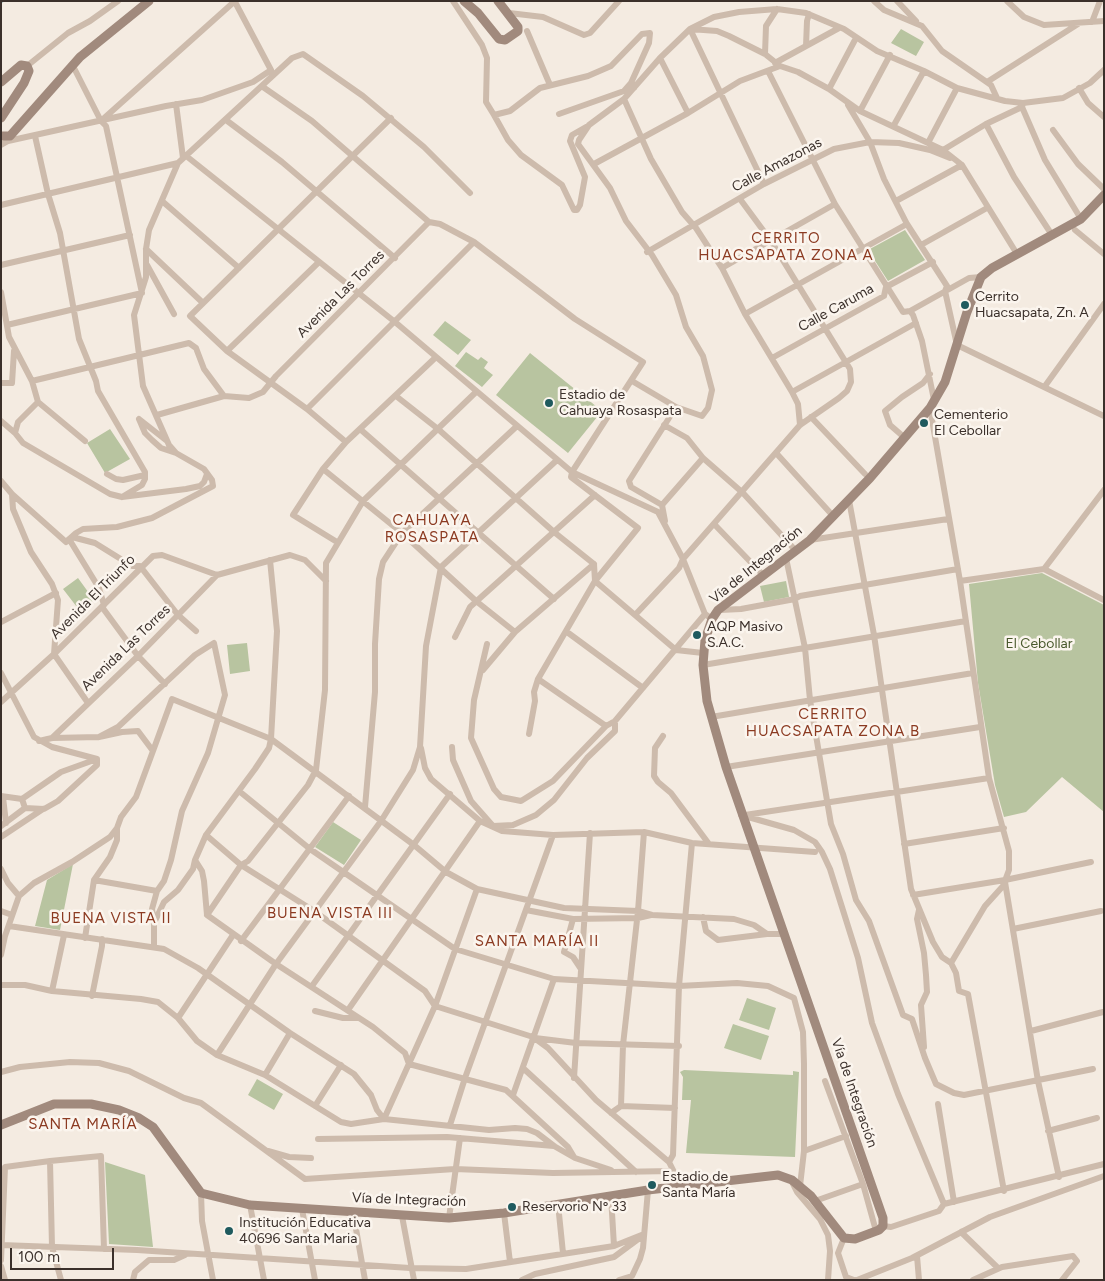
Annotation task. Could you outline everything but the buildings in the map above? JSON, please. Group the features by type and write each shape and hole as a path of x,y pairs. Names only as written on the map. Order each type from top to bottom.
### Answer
{"main road":[{"path":"2,141 10,136 86,52 149,1"},
{"path":"464,1 478,13 499,39 505,40 518,31 518,27 498,1"},
{"path":"1,82 16,68 27,66 29,71 24,83 1,118"},
{"path":"981,277 1017,254 1081,218 1104,195"},
{"name":"Vía de Integración","path":"880,1228 883,1218 837,1088 786,934 741,815 726,767 707,701 703,653 709,616 810,540 834,517 906,438 932,405 945,382 981,277"},
{"path":"1,1125 54,1104 92,1104 119,1110 139,1118 153,1127 201,1193"},
{"name":"Vía de Integración","path":"201,1193 250,1206 449,1218 504,1213 648,1190 778,1175 796,1183"},
{"path":"796,1183 816,1201 844,1238 855,1239 880,1228"}],"street":[{"path":"27,66 68,33 90,21 118,1"},
{"path":"2,141 35,136 101,122 176,104 202,100 253,82 271,70 235,1 101,122"},
{"path":"453,1 482,45 487,58 486,102 494,116 508,140 521,155 562,185 574,210 578,210 580,205 585,177 570,141 572,135 624,99 633,86 690,29 703,21 728,14 777,9 809,14 839,28 877,51 890,55 957,88 1022,105"},
{"path":"508,13 543,17 584,35 590,33 619,1"},
{"path":"874,1 884,10 918,23"},
{"path":"897,1 942,51 987,82 998,98"},
{"path":"1007,1 1034,23 1044,25 1104,21"},
{"path":"1092,22 1100,1"},
{"path":"765,54 766,26 777,9"},
{"path":"806,46 806,21 809,14"},
{"path":"987,82 1078,24"},
{"path":"594,164 688,113 740,81 768,71 806,46 839,28"},
{"path":"690,29 717,31 765,54 778,65 798,72 829,89 860,111 894,125 944,150 960,163 1017,254"},
{"path":"690,29 764,184"},
{"path":"527,31 550,85"},
{"path":"494,116 510,112 540,88 571,81 611,66 642,34 650,33 649,43 633,86 559,114"},
{"path":"829,89 856,38"},
{"path":"167,441 143,386 134,315 142,293 147,265 146,249 149,230 182,159 263,87 292,58 303,54 328,70 424,147 470,193"},
{"path":"860,111 890,55"},
{"path":"660,58 688,113"},
{"path":"73,66 101,122 106,126 142,293"},
{"path":"944,150 986,124 1022,105 1053,101 1079,88 1104,70"},
{"path":"768,71 835,204 902,312 910,311 969,278 981,277"},
{"path":"894,125 924,71"},
{"path":"263,87 312,121 429,222 440,224 474,242 576,319 643,362 572,472 571,478 638,528 595,580 567,632 538,679 534,692 535,701 530,734"},
{"path":"929,142 957,88"},
{"path":"1079,88 1088,102 1104,117"},
{"path":"624,99 651,159 691,225 696,228 722,268 745,314 792,392 798,404 800,425"},
{"path":"847,103 870,142 884,179 907,224 947,286 945,291 957,345 1104,416"},
{"path":"176,104 182,159 278,229 395,322 435,358 572,472 658,512 683,558 709,616 676,650 615,721 606,726 553,781 539,792 521,801 508,800 501,797 494,789 471,738 474,700 487,644"},
{"path":"1022,105 1045,160 1081,218"},
{"path":"346,442 307,409 227,351 190,316 354,156 390,118"},
{"path":"226,120 282,162 395,258"},
{"path":"986,124 1014,177 1052,235"},
{"path":"589,125 578,144 610,188 626,221 676,295 686,328 699,347 712,390 705,415 702,416 676,407 632,381"},
{"path":"1053,130 1078,164 1104,189"},
{"path":"35,136 63,250 79,339 98,391 145,475 142,484 122,497"},
{"name":"Calle Amazonas","path":"647,252 764,184 834,149 870,142 899,143 930,150 960,163"},
{"path":"1,205 182,159"},
{"path":"896,201 960,163"},
{"path":"635,614 679,568 683,558 778,454 800,425 847,391 852,376 846,363 823,329 771,241 740,199"},
{"path":"162,201 239,268"},
{"path":"722,268 835,204"},
{"path":"922,245 987,208"},
{"name":"Avenida Las Torres","path":"224,396 249,398 263,392 429,222"},
{"path":"745,314 907,224"},
{"path":"1074,230 1104,254"},
{"path":"1,265 130,234"},
{"path":"307,409 474,242"},
{"path":"146,249 203,303"},
{"path":"227,351 320,262"},
{"name":"Calle Caruma","path":"772,358 884,296 886,287 933,262"},
{"path":"147,265 174,314"},
{"path":"1,292 7,325 14,348 32,380 38,402 84,441"},
{"path":"7,325 142,293"},
{"path":"1045,386 1104,304"},
{"path":"910,311 916,323 930,374 932,405 948,519 960,581 980,726 989,778 1009,851 1009,870 1005,880 985,906 951,963"},
{"path":"792,392 916,323"},
{"path":"32,380 189,343 196,348 204,369 224,396 157,415"},
{"path":"1,383 12,383 14,348"},
{"path":"337,542 293,515 323,470 346,442 435,358"},
{"path":"906,438 890,425 885,411 923,383 930,374"},
{"path":"207,915 241,865 248,861 308,785 316,770 325,690 326,563 363,501 476,392"},
{"path":"396,396 438,429 554,532 594,564 595,580 676,650 703,653"},
{"path":"15,433 18,422 38,402"},
{"path":"662,505 631,488 629,482 676,407"},
{"path":"811,417 865,474"},
{"path":"69,539 83,529 117,527 166,512 213,486 204,469 176,453 161,448 152,440 145,433 139,418 167,441 176,453"},
{"path":"1,421 23,443 105,491 122,497 200,486 207,474"},
{"path":"664,425 687,438 703,458 743,493 796,551"},
{"path":"364,808 375,692 379,579 383,562 402,533 517,426"},
{"path":"360,429 554,599"},
{"path":"778,454 834,517"},
{"path":"665,525 662,505 703,458"},
{"path":"217,1055 276,964 344,873 413,770 420,747 426,646 441,567 557,460"},
{"path":"323,470 402,533 476,601 515,632"},
{"path":"107,474 116,479 123,480 145,475"},
{"path":"1,481 12,494 69,539 99,588 103,606 138,656 165,684"},
{"path":"1044,569 1104,490"},
{"path":"12,494 13,509 31,552 56,593 58,619 54,654 88,703"},
{"path":"455,637 470,607 595,495"},
{"path":"849,500 874,635 913,895 933,942 942,957 951,963 956,973 959,991 968,994 988,1091 1004,1191"},
{"path":"810,540 948,519"},
{"path":"715,525 764,576"},
{"path":"69,539 95,543 132,566 140,566 178,615 196,631"},
{"name":"Avenida El Triunfo","path":"1,702 54,654 140,566 158,555 217,575"},
{"path":"217,575 290,555 305,560 326,581"},
{"path":"786,558 805,648 810,700 831,824 843,854 856,900 869,921 903,1015 912,1019 924,1058 936,1084 964,1095 1094,1069"},
{"path":"154,923 164,902 178,890 192,869 206,835 269,748 278,631 270,560"},
{"path":"480,673 515,632 594,564"},
{"path":"718,610 741,609 795,599 800,596 958,569"},
{"path":"960,581 1044,569 1104,600"},
{"name":"Avenida Las Torres","path":"52,738 138,656 217,575"},
{"path":"1,622 56,593"},
{"path":"703,665 966,621"},
{"path":"567,632 643,688"},
{"path":"99,737 118,727 196,655 214,643 225,695 208,754 182,811 164,882 157,891 152,909 154,946"},
{"path":"1,673 30,733 52,747 97,759"},
{"path":"711,717 973,673"},
{"path":"538,679 606,726"},
{"path":"1,955 19,896 34,883 72,862 110,837 117,828 121,817 136,797 172,699 271,739 316,770 446,872 476,889 564,908 734,919 754,925 767,934"},
{"path":"493,826 522,822 543,810 554,800 587,758 615,732 615,721"},
{"path":"726,767 980,726"},
{"path":"40,741 52,738 99,737 138,731 153,751"},
{"path":"662,736 656,748 654,776 658,782 672,793 709,844"},
{"path":"420,747 424,768 431,779 480,821 502,832 553,835 644,832 692,843 815,852"},
{"path":"452,747 453,760 471,800 493,826"},
{"path":"3,824 2,797 22,799 61,772 97,759"},
{"path":"1,837 44,808 58,801 93,770 97,765 97,759"},
{"path":"741,815 989,778"},
{"path":"239,791 310,849 455,949 554,979 679,986 737,983 768,986 794,998 803,1032 804,1150 796,1183 797,1192 820,1219 828,1235 830,1251 828,1280"},
{"path":"312,986 379,896 450,794"},
{"path":"241,941 349,796"},
{"path":"22,799 25,808"},
{"path":"3,824 25,808 44,808"},
{"path":"741,815 794,830 815,842 822,852 830,869 858,958 872,1023 898,1094 944,1204"},
{"path":"348,1010 480,821"},
{"path":"85,938 94,880 110,857 117,840 117,828"},
{"path":"904,844 1004,828"},
{"path":"621,1106 622,1045 638,914 644,832"},
{"path":"574,1078 590,833"},
{"path":"206,835 241,865 314,912 425,991 435,1006 533,1037 576,1043 678,1046"},
{"path":"450,1125 485,1021 553,835"},
{"path":"670,1162 673,1155 679,986 687,916 692,843"},
{"path":"195,860 202,870 207,915 241,941 359,1018 405,1053 409,1064"},
{"path":"913,895 1005,880 1091,862"},
{"path":"1,869 8,883 19,896"},
{"path":"94,880 157,891"},
{"path":"1005,880 1038,1081 1059,1177"},
{"path":"384,1120 435,1006 476,889"},
{"path":"919,909 916,919 924,953 926,975 926,992 921,1004 924,1058"},
{"path":"526,910 572,920 638,914"},
{"path":"1,911 12,915"},
{"path":"1013,929 1101,911"},
{"path":"703,917 706,931 718,940 767,934 786,934"},
{"path":"572,920 564,952 575,960 581,970"},
{"path":"9,926 164,949 185,960 290,1033 342,1065 363,1083 372,1095 377,1110 384,1120"},
{"path":"52,991 64,935"},
{"path":"178,1018 233,935"},
{"path":"92,996 102,939"},
{"path":"513,1095 554,979"},
{"path":"1,985 25,985 52,991 92,996 148,1000 167,1007 197,1041 217,1055 265,1074 342,1122 351,1124 384,1120 489,1130 527,1129 548,1140 554,1146 574,1158 617,1172"},
{"path":"315,1011 344,1018 359,1018"},
{"path":"1031,1031 1103,1012"},
{"path":"265,1074 290,1033"},
{"path":"533,1037 548,1048 574,1078 611,1113 670,1162 681,1186"},
{"path":"1,1072 20,1067 70,1062 99,1063 129,1071 184,1098 201,1103 263,1150 306,1179 455,1170 553,1173 673,1172"},
{"path":"409,1064 506,1090 568,1147 574,1158"},
{"path":"315,1106 342,1065"},
{"path":"523,1068 636,1172"},
{"path":"825,1081 880,1228 891,1227 939,1211 944,1204 1004,1191 1104,1164"},
{"path":"938,1104 954,1202"},
{"path":"611,1113 621,1106 675,1108"},
{"path":"1048,1131 1096,1118"},
{"path":"804,1150 846,1136"},
{"path":"318,1138 460,1138 554,1146"},
{"path":"449,1218 460,1138"},
{"path":"263,1150 289,1157 311,1158"},
{"path":"1,1260 5,1167 50,1161 100,1156 104,1249"},
{"path":"50,1161 52,1247 61,1280"},
{"path":"844,1238 838,1253 846,1277 856,1280 867,1278 917,1256 990,1217 1104,1176"},
{"path":"816,1201 862,1184"},
{"path":"619,1280 632,1276 642,1253 648,1190"},
{"path":"201,1193 202,1221 213,1280"},
{"path":"611,1196 614,1246"},
{"path":"558,1204 563,1253"},
{"path":"250,1206 264,1280"},
{"path":"302,1208 315,1280"},
{"path":"353,1212 364,1280"},
{"path":"504,1213 510,1262"},
{"path":"402,1216 410,1268 414,1280"},
{"path":"961,1232 998,1268"},
{"path":"2,1245 259,1257 410,1268 466,1269 614,1246 644,1234"},
{"path":"522,1280 535,1274 614,1257 633,1245 644,1234"},
{"path":"133,1280 136,1272 149,1260 174,1260 187,1254"},
{"path":"917,1256 919,1280"},
{"path":"973,1280 998,1268 1073,1256 1077,1261 1062,1280"},
{"path":"1,1266 5,1280"}],"green space":[{"path":"901,29 924,42 916,56 891,43"},
{"path":"905,230 925,260 888,281 868,250"},
{"path":"445,321 471,340 458,355 433,335"},
{"path":"466,352 478,360 481,357 488,362 484,368 493,375 482,387 455,366"},
{"name":"Estadio de Cahuaya Rosaspata","path":"530,353 602,411 568,453 496,395"},
{"path":"110,429 130,459 105,473 87,443"},
{"name":"El Cebollar","path":"1042,573 1104,605 1104,812 1062,777 1026,812 1004,817 995,785 978,683 969,584"},
{"path":"78,578 94,600 80,611 63,589"},
{"path":"786,581 789,597 764,602 760,586"},
{"path":"247,643 250,671 230,674 227,645"},
{"path":"333,822 361,840 344,865 315,847"},
{"name":"BUENA VISTA II","path":"73,864 60,930 35,926 47,880"},
{"path":"747,998 776,1008 769,1030 739,1020"},
{"path":"733,1024 769,1036 761,1060 724,1048"},
{"path":"684,1070 793,1075 793,1071 799,1072 795,1157 686,1153 691,1100 682,1100 683,1077 680,1072"},
{"path":"257,1079 283,1094 274,1110 248,1095"},
{"path":"105,1162 145,1175 153,1247 109,1244"}],"place":[{"name":"Cerrito Huacsapata, Zn. A","path":"965,305"},
{"name":"Estadio de Cahuaya Rosaspata","path":"549,403"},
{"name":"Cementerio El Cebollar","path":"924,423"},
{"name":"AQP Masivo S.A.C.","path":"697,635"},
{"name":"Estadio de Santa María","path":"652,1185"},
{"name":"Reservorio Nº 33","path":"512,1207"},
{"name":"Institución Educativa 40696 Santa Maria","path":"229,1231"}],"district":[{"name":"CERRITO HUACSAPATA ZONA A","path":"786,248"},
{"name":"CAHUAYA ROSASPATA","path":"432,530"},
{"name":"CERRITO HUACSAPATA ZONA B","path":"833,724"},
{"name":"BUENA VISTA III","path":"330,914"},
{"name":"BUENA VISTA II","path":"111,919"},
{"name":"SANTA MARÍA II","path":"537,942"},
{"name":"SANTA MARÍA","path":"83,1125"}]}
